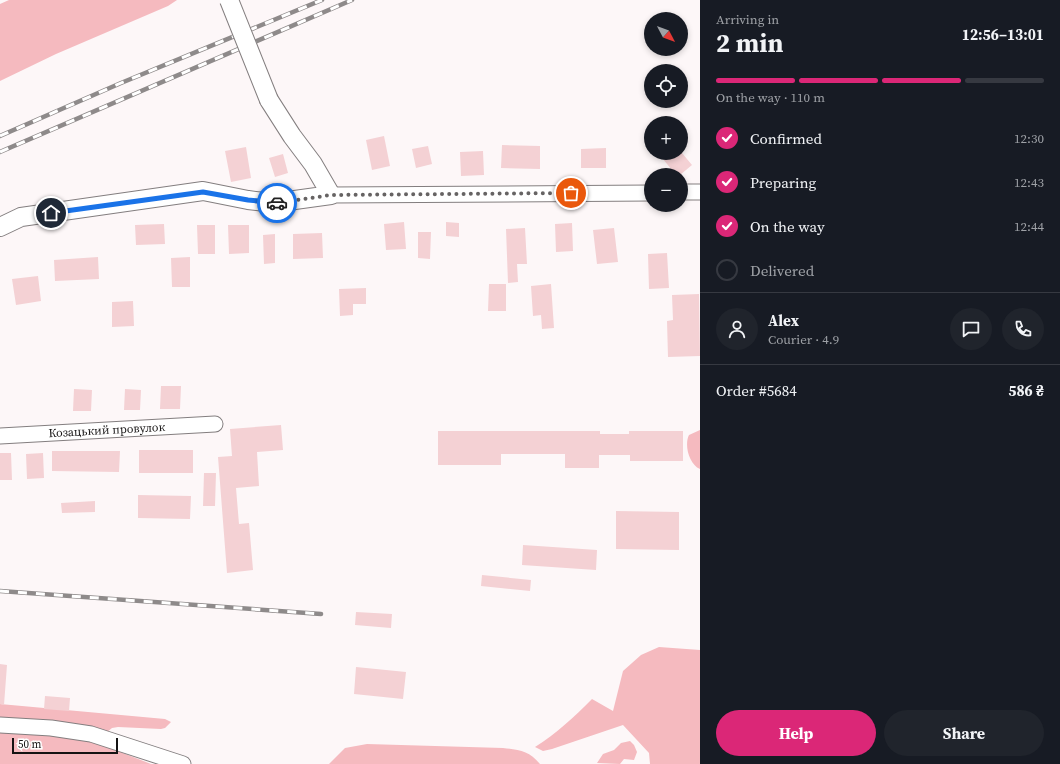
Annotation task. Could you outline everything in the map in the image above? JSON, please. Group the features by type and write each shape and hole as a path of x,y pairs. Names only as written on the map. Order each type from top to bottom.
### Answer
{"street":[{"path":"230,0 269,100 292,136 313,164 331,195"},
{"path":"0,227 21,218 203,192 273,203 331,195 644,193"},
{"path":"688,192 700,192"},
{"name":"Козацький провулок","path":"0,436 214,424"},
{"path":"0,724 51,728 91,734 183,764"}],"shaded area":[{"path":"9,0 177,0 168,6 56,54 0,81 0,4"},
{"path":"700,430 700,469 696,467 690,459 687,444 689,435"},
{"path":"659,647 700,650 700,764 650,764 649,753 623,725 552,749 543,751 535,747 551,736 592,699 613,711 623,671 641,655"},
{"path":"0,704 165,719 171,722 165,728 161,729 118,727 112,728 106,733 105,746 151,764 0,764"},
{"path":"630,741 634,745 637,752 634,760 624,759 620,764 597,763 603,754 614,750 621,743"},
{"path":"367,744 503,748 524,752 532,756 540,764 329,764 345,748"}],"building":[{"path":"384,136 390,166 372,170 366,140"},
{"path":"502,145 540,146 540,169 501,168"},
{"path":"428,146 432,164 416,168 412,149"},
{"path":"246,147 251,178 231,182 225,151"},
{"path":"606,148 606,168 581,168 581,149"},
{"path":"483,151 484,175 461,176 460,152"},
{"path":"283,154 288,173 275,177 269,158"},
{"path":"664,160 688,160 692,165 688,168 670,168"},
{"path":"404,222 406,249 386,250 384,224"},
{"path":"446,222 459,223 459,237 446,236"},
{"path":"572,223 573,251 556,252 555,224"},
{"path":"164,224 165,244 136,245 135,225"},
{"path":"197,225 215,225 215,254 198,254"},
{"path":"228,225 249,225 249,253 229,254"},
{"path":"525,228 527,264 517,264 518,282 508,283 506,229"},
{"path":"614,228 618,262 597,264 593,230"},
{"path":"418,232 431,232 430,259 418,258"},
{"path":"322,233 323,258 293,259 293,234"},
{"path":"275,234 275,263 264,264 263,235"},
{"path":"667,253 669,288 649,289 648,254"},
{"path":"98,257 99,279 55,281 54,260"},
{"path":"190,257 190,287 172,287 171,258"},
{"path":"38,276 41,301 16,305 12,279"},
{"path":"489,284 506,284 506,311 488,311"},
{"path":"551,284 554,328 542,329 541,315 533,316 531,286"},
{"path":"366,288 366,304 353,304 353,315 340,316 339,289"},
{"path":"699,294 700,356 668,357 667,321 673,320 672,295"},
{"path":"133,301 134,326 112,327 112,302"},
{"path":"161,386 181,386 180,409 160,409"},
{"path":"74,389 92,390 91,411 73,411"},
{"path":"125,389 141,390 140,410 124,410"},
{"path":"281,425 283,450 257,452 259,486 236,488 239,524 249,523 253,570 227,573 218,457 232,456 230,429"},
{"path":"438,431 600,431 600,434 629,434 629,431 683,431 683,461 630,461 630,455 599,455 599,468 565,468 565,454 501,454 501,465 438,465"},
{"path":"139,450 193,450 193,473 139,473"},
{"path":"52,451 120,451 119,472 52,471"},
{"path":"0,453 11,453 12,480 0,480"},
{"path":"43,453 44,478 27,479 26,454"},
{"path":"204,473 216,473 215,506 203,506"},
{"path":"138,495 191,496 190,519 138,518"},
{"path":"95,501 95,512 62,513 61,503"},
{"path":"616,511 679,512 679,550 616,549"},
{"path":"523,545 597,550 596,570 522,565"},
{"path":"482,575 531,580 530,591 481,586"},
{"path":"356,612 392,614 391,628 355,625"},
{"path":"0,664 7,665 4,705 0,704"},
{"path":"356,667 406,672 403,699 354,694"},
{"path":"45,696 70,698 69,711 44,709"}],"railway":[{"path":"0,136 121,83 322,0"},
{"path":"0,152 352,0"},
{"path":"0,591 321,614"}],"way so far":[{"path":"277,203 331,195 571,193"}],"route":[{"path":"51,213 203,192 248,200 277,203"}]}
